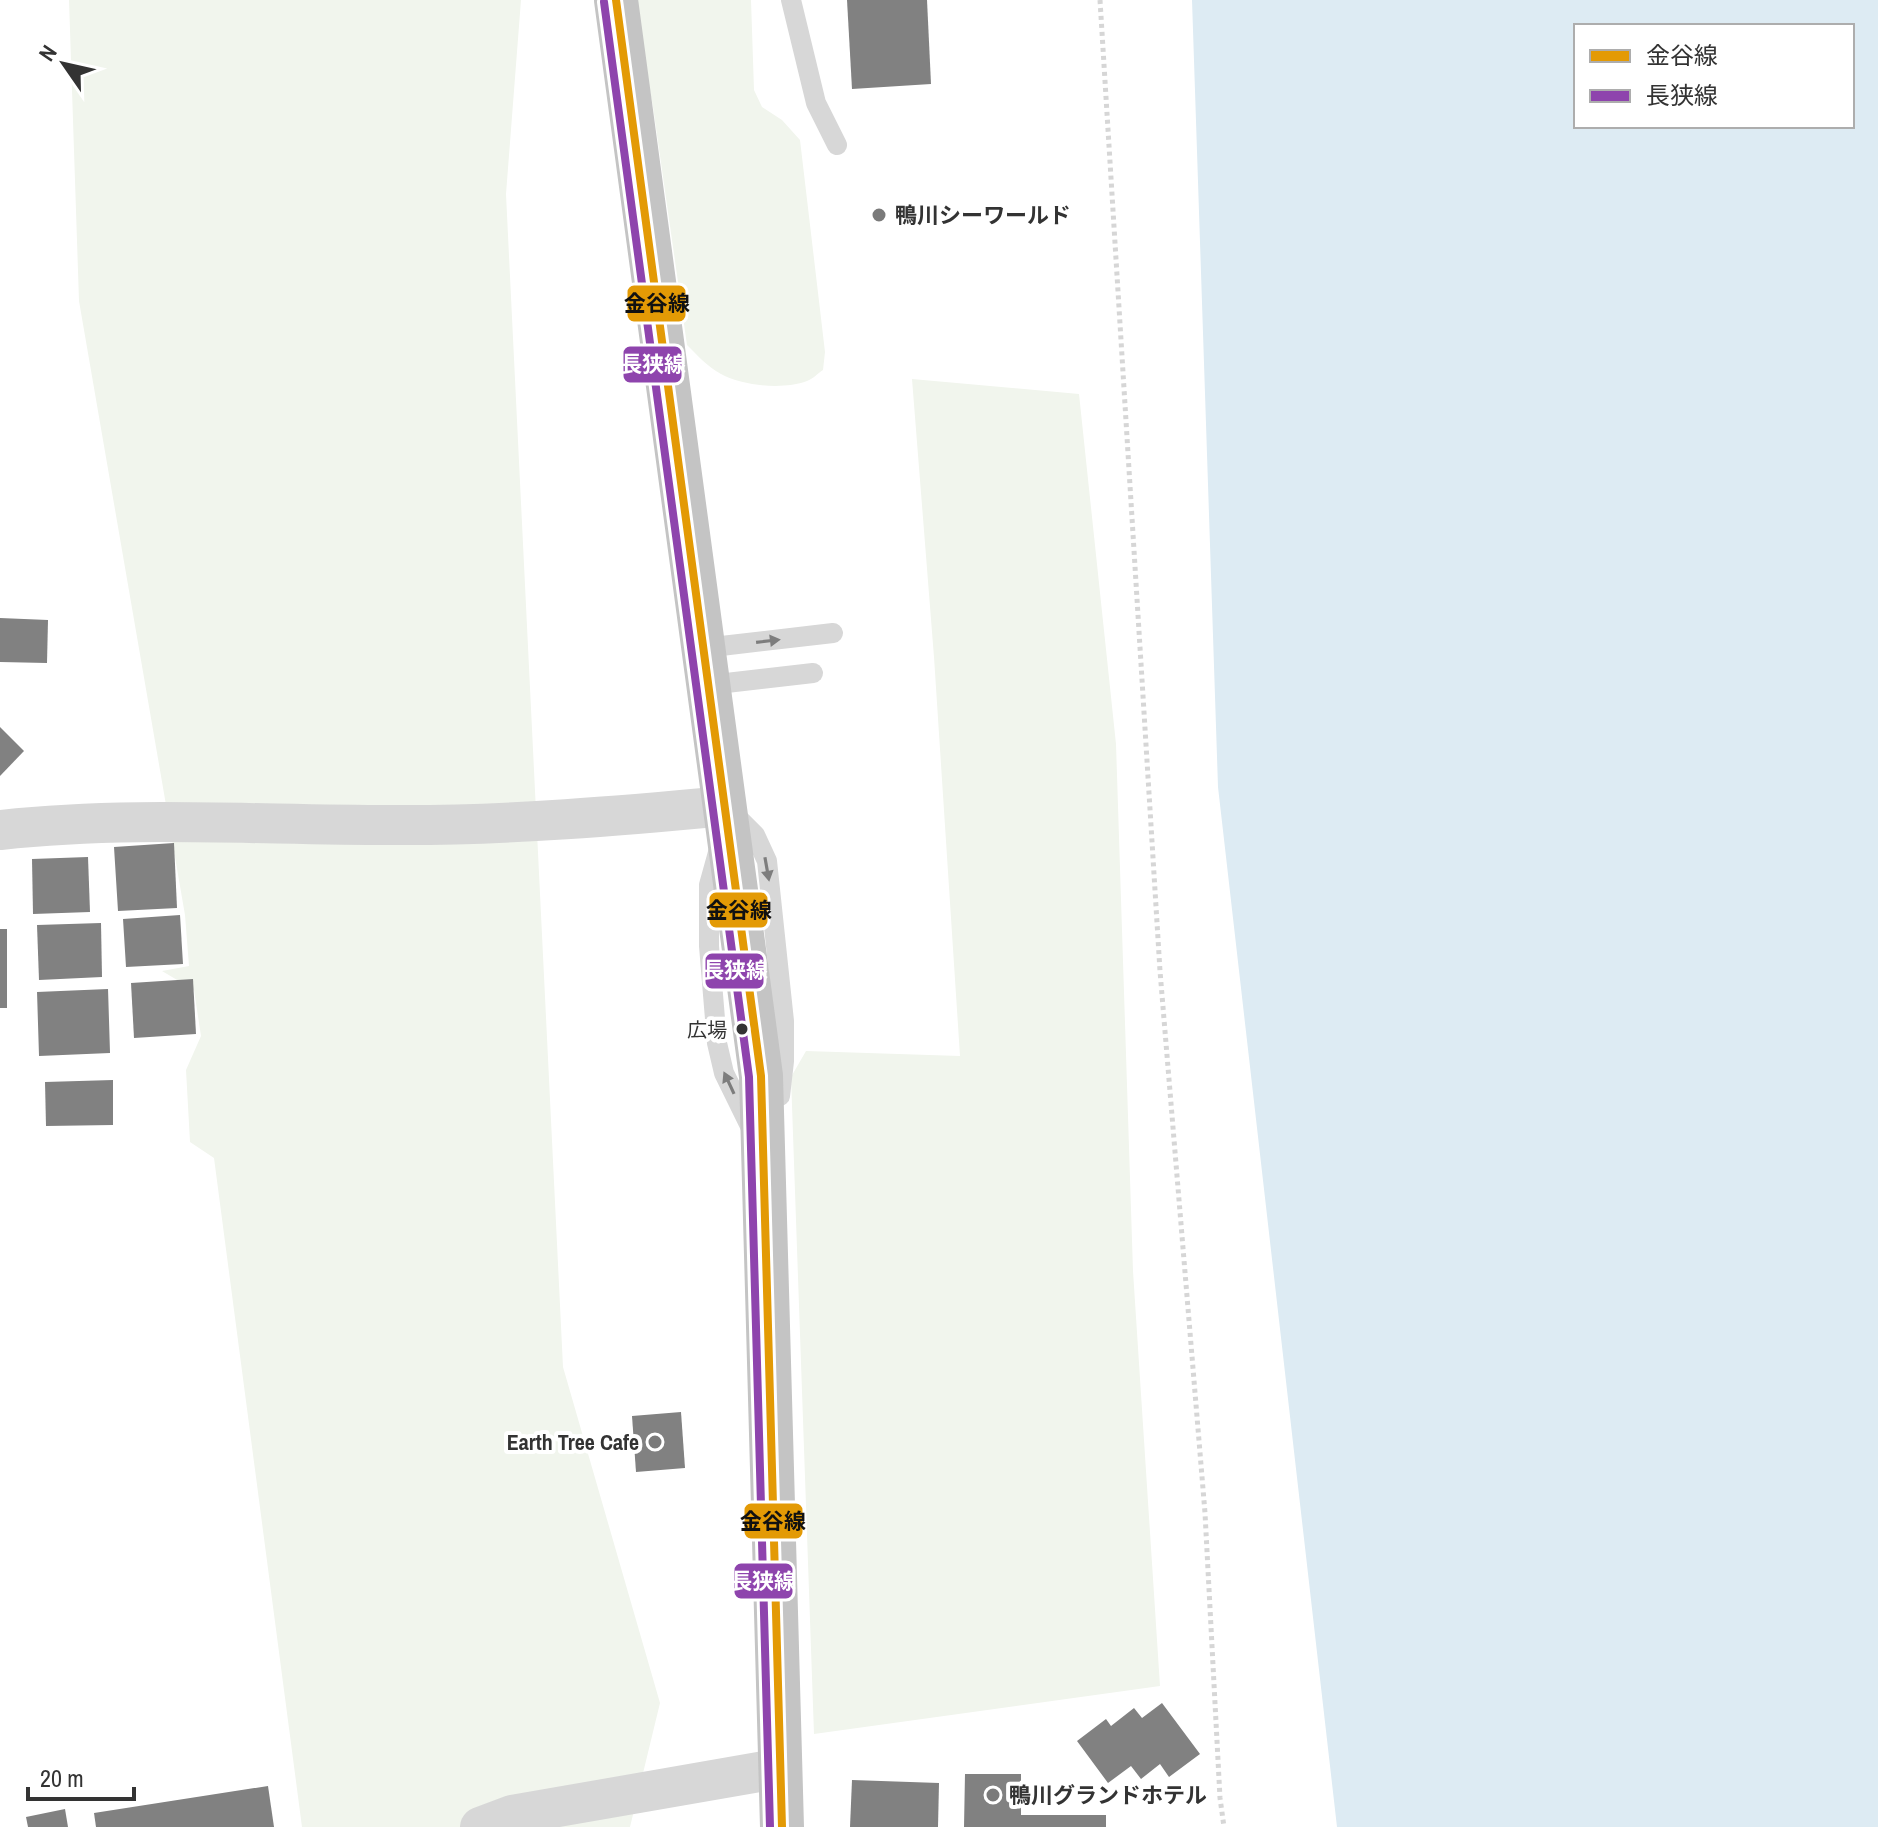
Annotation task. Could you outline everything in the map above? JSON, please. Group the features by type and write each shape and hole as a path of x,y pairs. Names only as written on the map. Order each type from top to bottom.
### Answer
{"highway":[{"path":"616,0 761,1076 782,1827"}],"street":[{"path":"0,830 157,820 405,825 565,821 725,806"},
{"path":"480,1827 512,1815 782,1768"}],"lane":[{"path":"791,0 816,103 837,145"},
{"path":"707,667 833,633"},
{"path":"707,667 813,673"}],"path":[{"path":"1100,0 1160,971 1205,1513 1224,1827"}],"shaded area":[{"path":"69,0 521,0 506,194 563,1367 660,1703 630,1827 302,1827 214,1158 190,1142 186,1070 201,1036 194,990 162,971 189,966 185,915 79,301"},
{"path":"633,0 751,0 754,90 762,107 782,120 800,140 825,352 823,370 809,380 775,386 740,381 716,371 687,345 653,107"},
{"path":"1192,0 1878,0 1878,1827 1337,1827 1218,787"},
{"path":"912,379 1079,394 1116,744 1133,1271 1160,1686 814,1734 791,1077 806,1051 960,1056"}],"building":[{"path":"847,0 927,0 931,84 852,89"},
{"path":"0,618 48,620 47,663 0,662"},
{"path":"0,727 24,751 0,776"},
{"path":"174,843 177,908 118,911 114,847"},
{"path":"88,857 90,912 33,914 32,859"},
{"path":"180,915 183,964 126,967 123,919"},
{"path":"101,923 102,977 39,980 37,925"},
{"path":"0,929 7,929 7,1008 0,1008"},
{"path":"193,979 196,1034 134,1038 131,983"},
{"path":"108,989 110,1053 39,1056 37,992"},
{"path":"113,1080 113,1125 46,1126 45,1082"},
{"path":"681,1412 685,1468 636,1472 632,1416"},
{"path":"1162,1703 1200,1754 1169,1777 1160,1764 1141,1779 1131,1766 1108,1783 1077,1741 1106,1719 1111,1726 1134,1708 1142,1718"},
{"name":"鴨川グランドホテル","path":"965,1774 1021,1774 1021,1815 1106,1815 1106,1827 964,1827"},
{"path":"852,1780 939,1783 938,1827 850,1827"},
{"path":"268,1786 274,1827 96,1827 94,1813"},
{"path":"65,1809 68,1827 28,1827 26,1817"}],"transit line":[{"name":"金谷線","path":"616,0 761,1076 782,1827"},
{"name":"長狭線","path":"604,2 749,1077 770,1827"}],"place":[{"name":"鴨川シーワールド","path":"879,215"},
{"name":"広場","path":"742,1029"},
{"name":"Earth Tree Cafe","path":"655,1442"},
{"name":"鴨川グランドホテル","path":"993,1795"}]}
